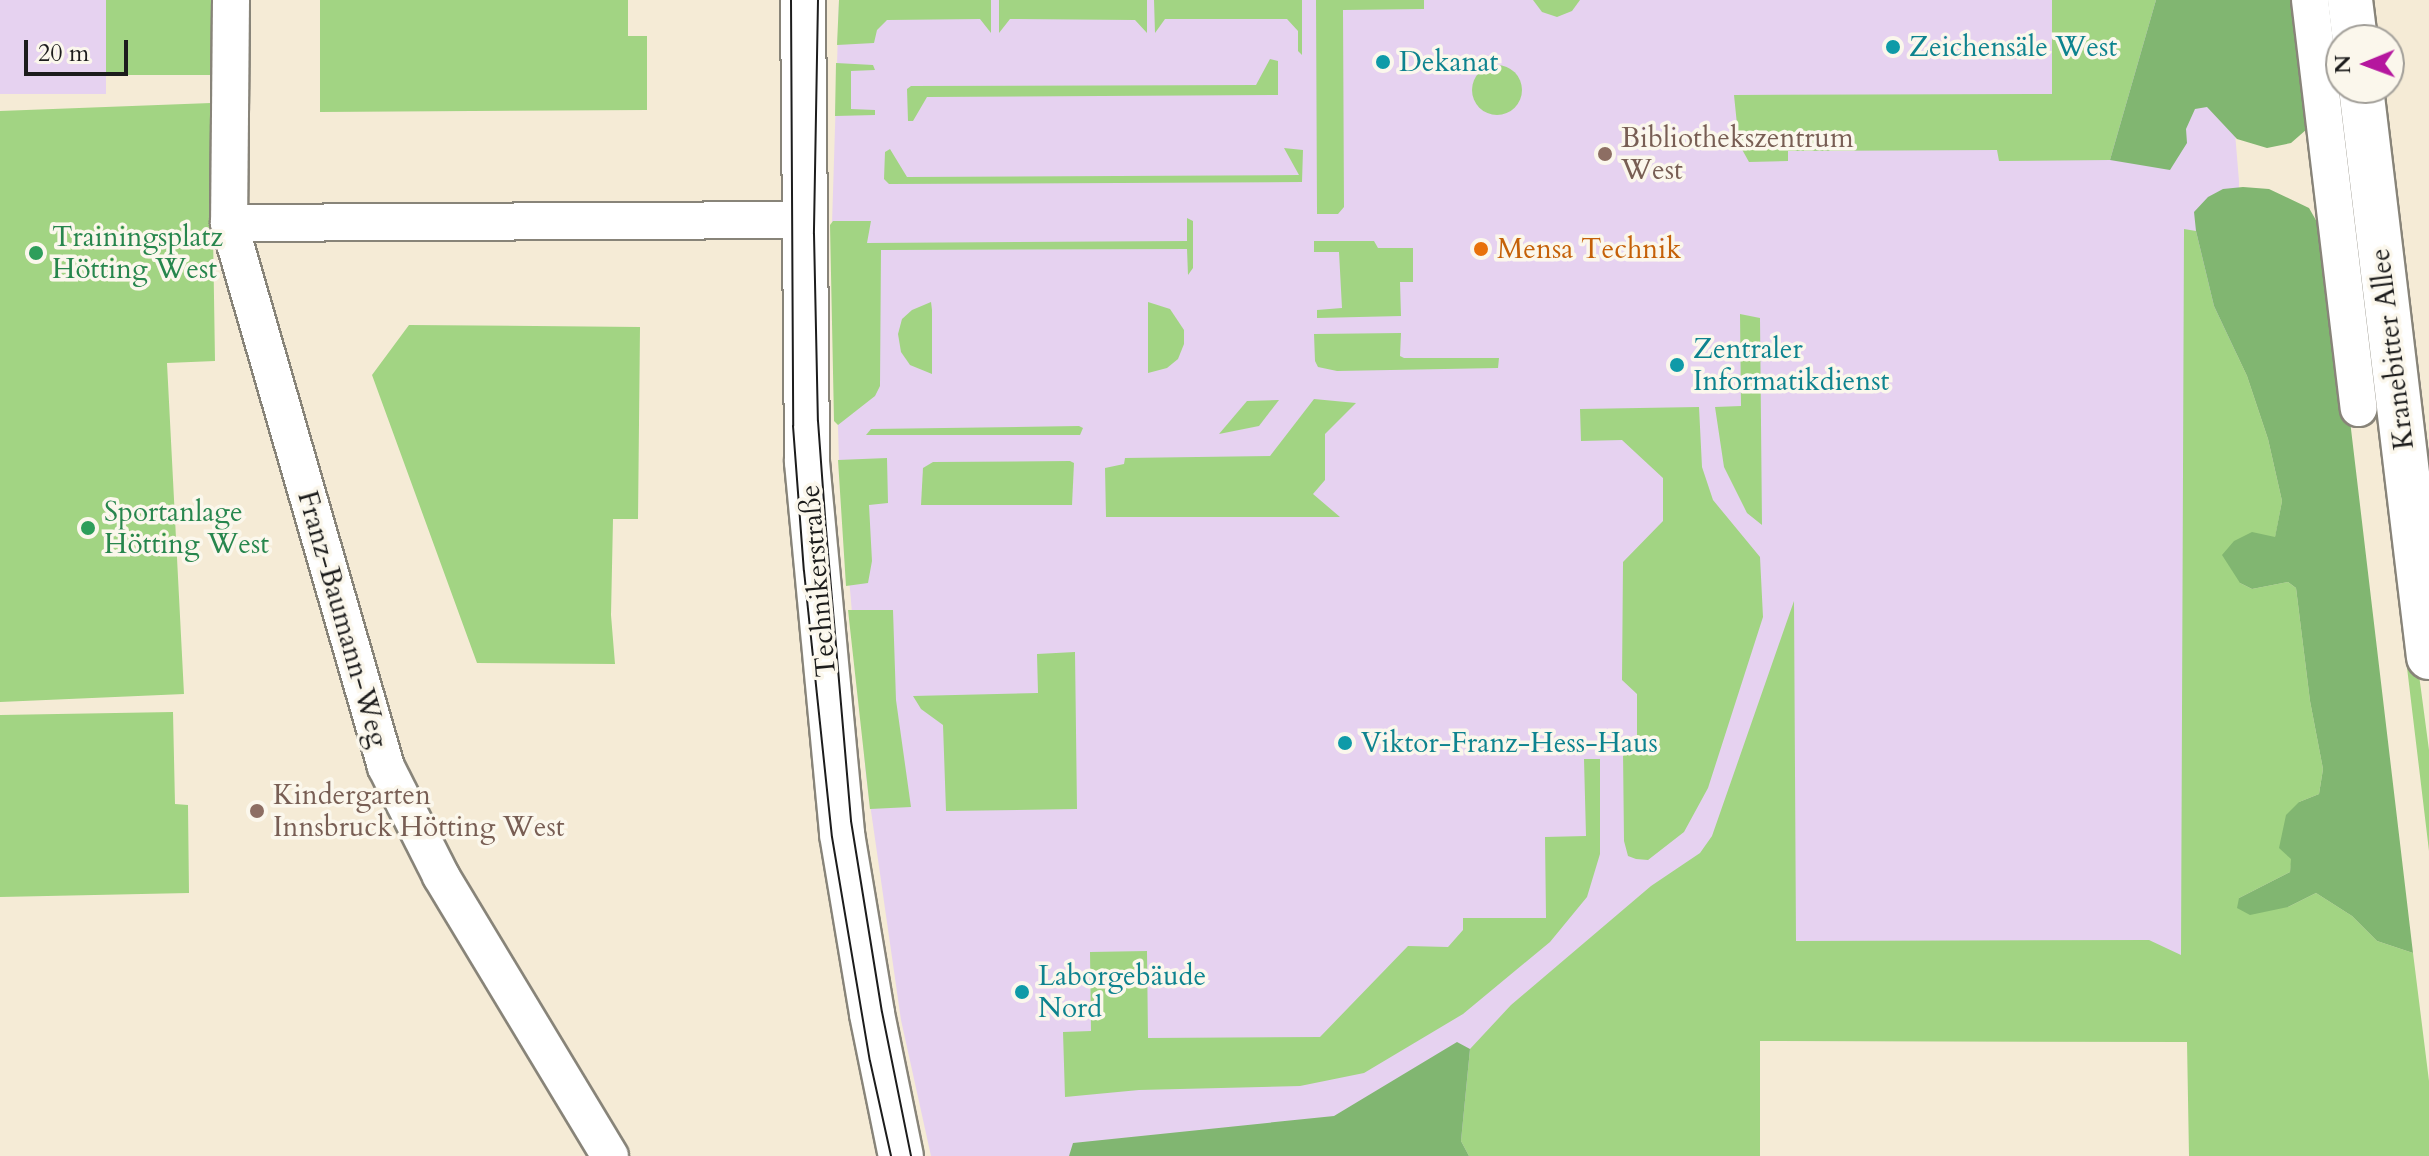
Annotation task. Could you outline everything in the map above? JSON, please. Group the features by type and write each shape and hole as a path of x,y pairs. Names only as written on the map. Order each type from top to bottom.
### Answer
{"street":[{"name":"Franz-Baumann-Weg","path":"231,0 229,223 386,767 441,876 610,1156"},
{"name":"Technikerstraße","path":"803,0 806,439 836,783 867,986 901,1156"},
{"name":"Kranebitter Allee","path":"2310,0 2359,408"},
{"path":"2350,0 2353,24"},
{"name":"Kranebitter Allee","path":"2363,104 2429,657"},
{"path":"229,223 803,220"}],"shaded area":[{"path":"0,0 106,0 106,94 0,94"},
{"path":"839,0 2224,0 2239,181 2227,1008 1759,986 1461,1141 1469,1156 931,1156 901,1020 866,776 839,461 832,224"}],"green space":[{"path":"106,0 229,0 229,75 106,75"},
{"path":"320,0 628,0 628,36 647,36 647,110 320,112"},
{"path":"839,0 991,0 991,33 980,19 887,20 877,30 874,43 837,45"},
{"path":"999,0 1147,0 1147,33 1135,20 1010,19 999,33"},
{"path":"1154,0 1302,0 1302,55 1298,51 1298,31 1287,19 1165,19 1155,33"},
{"path":"1316,0 1424,0 1424,9 1343,10 1344,207 1338,214 1317,214"},
{"path":"1533,0 1580,0 1572,11 1557,17 1542,12"},
{"path":"2052,0 2156,0 2110,160 1999,161 1997,150 1788,151 1788,161 1749,162 1739,144 1734,95 2052,94"},
{"path":"2156,0 2300,0 2313,107 2307,129 2291,143 2267,148 2237,139 2207,107 2195,109 2186,129 2187,143 2170,170 2110,160"},
{"path":"2327,0 2339,0 2340,24 2330,24"},
{"path":"1270,59 1278,61 1278,95 927,97 913,121 908,121 907,89 911,86 1256,85"},
{"path":"836,63 873,65 875,70 851,71 851,109 875,110 875,115 835,116"},
{"path":"1497,65 1515,72 1522,90 1515,108 1497,115 1479,108 1472,90 1479,72"},
{"name":"Sportanlage Hötting West","path":"211,103 215,361 167,363 184,694 0,702 0,111"},
{"path":"2339,104 2343,104 2429,750 2429,851"},
{"path":"1284,148 1303,150 1302,182 889,184 884,179 885,152 890,149 907,177 1299,175"},
{"path":"2223,189 2269,189 2309,208 2329,243 2413,953 2377,941 2352,916 2316,893 2288,907 2250,915 2237,908 2239,898 2290,872 2291,859 2279,848 2286,815 2299,802 2319,794 2323,769 2310,701 2296,588 2288,582 2252,589 2240,583 2222,555 2234,541 2252,532 2275,537 2282,501 2268,439 2247,376 2214,306 2196,231 2194,212 2208,197"},
{"path":"1187,218 1193,221 1193,268 1188,275 1187,249 881,250 880,386 875,396 838,425 834,421 830,225 833,221 871,221 867,243 1187,241"},
{"path":"2184,229 2196,231 2214,306 2247,376 2268,439 2282,501 2275,538 2240,583 2252,589 2288,582 2296,588 2310,701 2323,769 2319,794 2299,802 2290,872 2239,898 2288,907 2316,893 2352,916 2377,941 2413,953 2429,1081 2429,1156 2189,1156 2187,1042 1760,1041 1760,1156 1469,1156 1461,1141 1470,1049 1511,1005 1651,886 1700,853 1712,836 1794,601 1796,941 2149,940 2181,955"},
{"path":"1314,241 1374,241 1378,248 1413,248 1413,282 1400,282 1401,316 1317,318 1317,310 1342,308 1339,252 1314,252"},
{"path":"931,302 932,374 910,365 901,352 898,334 902,319 912,310"},
{"path":"1148,302 1170,309 1184,330 1184,344 1178,359 1167,368 1148,373"},
{"path":"1740,314 1760,318 1762,525 1747,513 1724,467 1715,407 1741,406"},
{"path":"409,325 640,327 638,519 613,519 611,615 615,664 477,663 372,375"},
{"path":"1401,333 1400,356 1404,358 1499,358 1498,368 1337,371 1318,367 1315,361 1314,334"},
{"path":"1314,399 1356,403 1325,434 1325,480 1313,494 1340,517 1106,517 1105,468 1124,464 1125,458 1270,456"},
{"path":"1279,400 1259,426 1219,434 1247,401"},
{"path":"1699,407 1702,467 1713,500 1760,557 1763,617 1708,788 1684,832 1648,860 1636,859 1628,856 1624,841 1623,752 1637,738 1637,694 1622,680 1623,562 1663,521 1663,478 1622,440 1581,441 1580,409"},
{"path":"1083,428 1080,435 866,435 871,429"},
{"path":"887,458 888,503 869,505 872,561 868,583 846,586 838,460"},
{"path":"933,462 1074,463 1072,505 921,505 923,468"},
{"path":"848,610 893,610 896,700 911,807 870,809"},
{"path":"1075,652 1077,809 946,811 943,725 921,709 913,696 1038,693 1037,654"},
{"path":"173,712 175,804 188,805 189,893 0,897 0,715"},
{"path":"1584,759 1600,759 1600,854 1587,897 1550,942 1463,1014 1364,1073 1300,1086 1139,1090 1065,1097 1063,1032 1091,1031 1090,952 1147,951 1148,1038 1320,1037 1408,946 1448,947 1463,930 1463,918 1546,918 1545,837 1586,836"},
{"path":"1457,1042 1470,1049 1461,1141 1469,1156 1069,1156 1073,1143 1334,1116"}],"tram line":[{"path":"791,0 793,426 804,571 832,837 870,1061 891,1156"},
{"path":"818,0 814,234 818,421 826,529 851,821 882,1012 911,1156"}],"place":[{"name":"Zeichensäle West","path":"1893,47"},
{"name":"Dekanat","path":"1383,62"},
{"name":"Bibliothekszentrum West","path":"1605,154"},
{"name":"Mensa Technik","path":"1481,249"},
{"name":"Trainingsplatz Hötting West","path":"36,253"},
{"name":"Zentraler Informatikdienst","path":"1677,365"},
{"name":"Sportanlage Hötting West","path":"88,528"},
{"name":"Viktor-Franz-Hess-Haus","path":"1345,743"},
{"name":"Kindergarten Innsbruck Hötting West","path":"257,811"},
{"name":"Laborgebäude Nord","path":"1022,992"}]}
